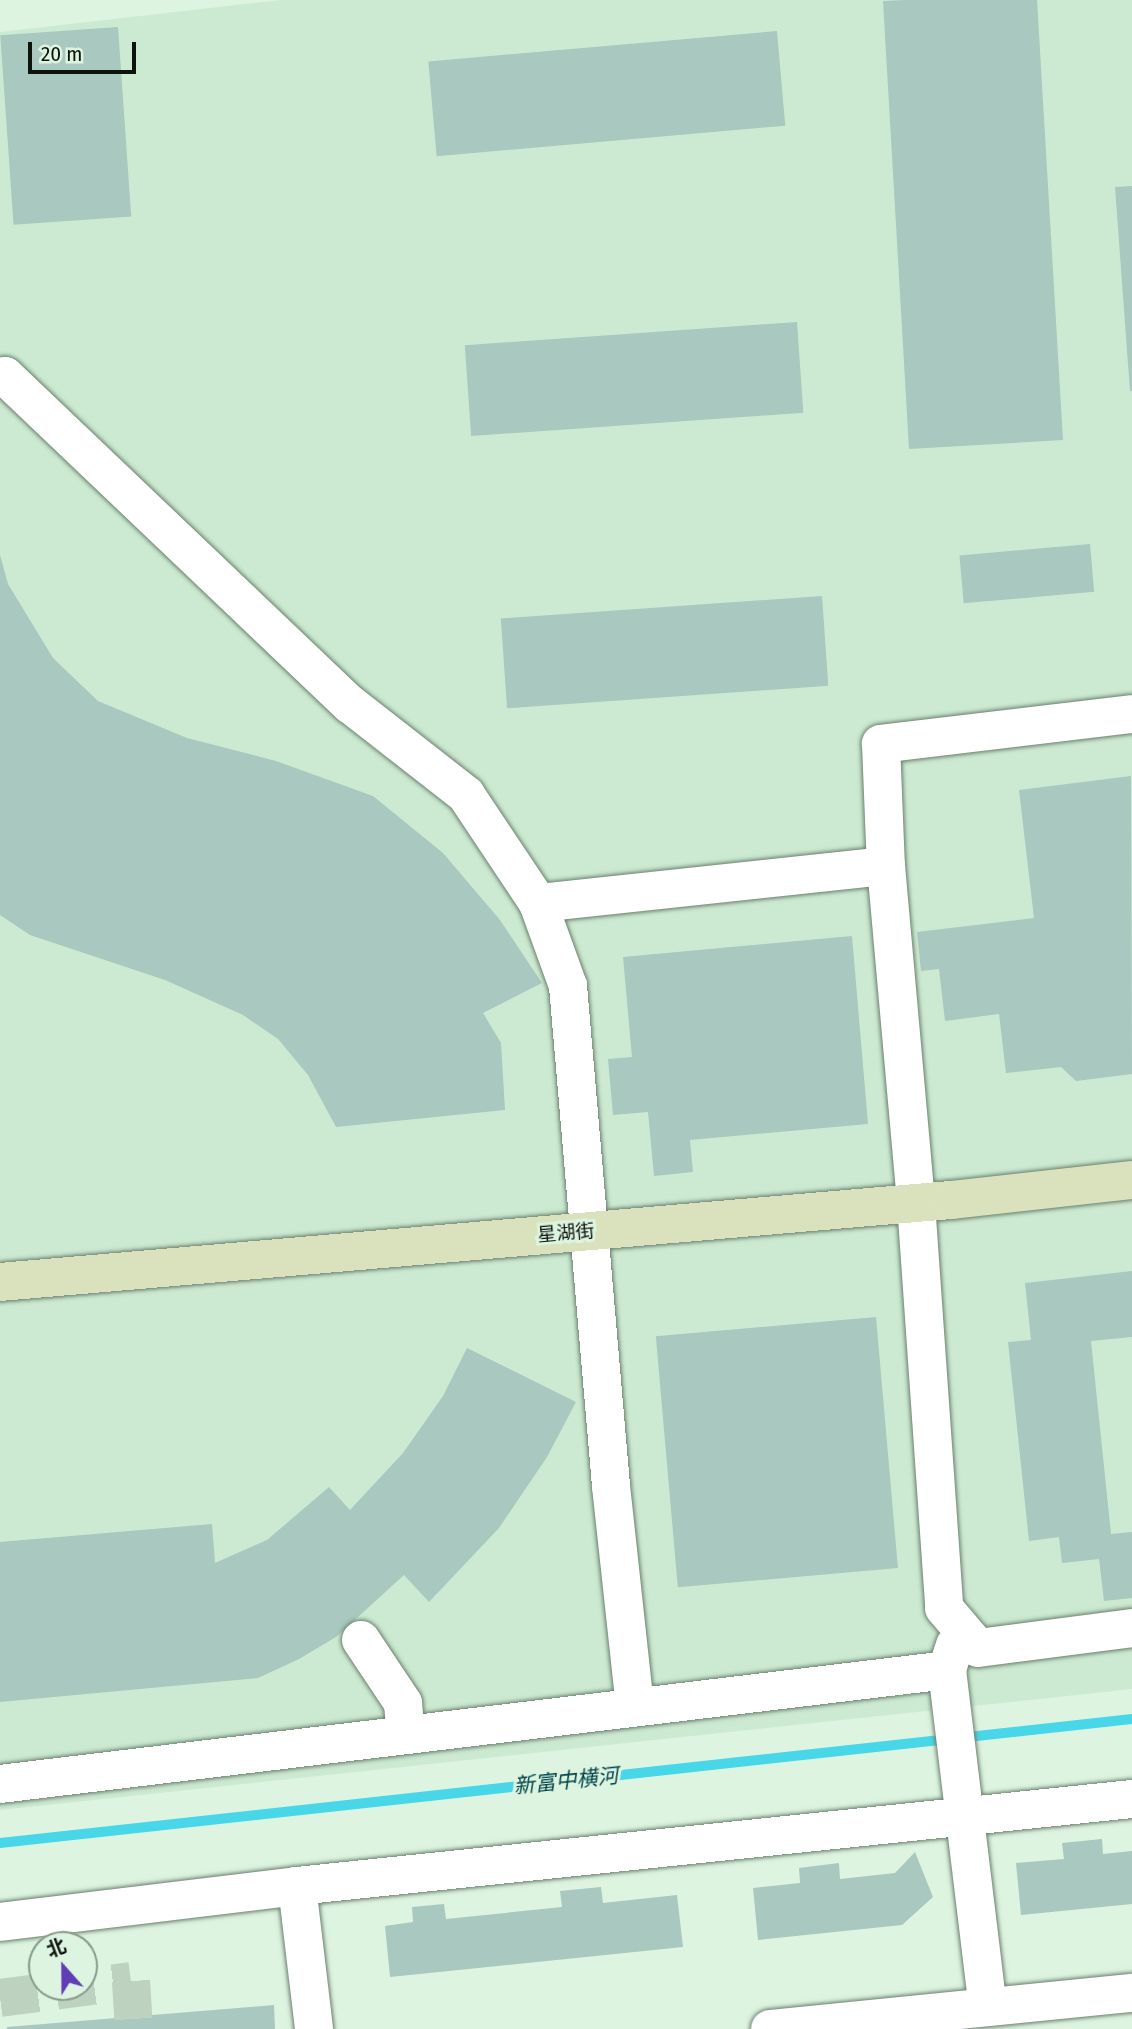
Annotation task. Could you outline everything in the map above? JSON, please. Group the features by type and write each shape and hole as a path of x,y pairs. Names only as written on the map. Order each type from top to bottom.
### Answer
{"street":[{"path":"0,377 5,376 351,705 466,795 538,903 568,986 611,1486 635,1707"},
{"path":"1132,714 881,744 886,866 916,1203 944,1608 978,1648 1132,1628"},
{"path":"538,903 886,866"},
{"name":"星湖街","path":"0,1282 916,1203 1132,1180"},
{"path":"960,1627 949,1682 988,2007"},
{"path":"361,1640 403,1703 407,1735"},
{"path":"0,1784 635,1707 949,1682"},
{"path":"0,1922 297,1886 1132,1800"},
{"path":"297,1886 314,2029"},
{"path":"770,2029 1132,1993"}],"shaded area":[{"path":"281,0 1132,0 1132,1689 0,1810 0,32"}],"building":[{"path":"1037,0 1063,440 909,449 883,1"},
{"path":"118,27 131,217 14,225 0,35"},
{"path":"777,31 785,126 437,156 428,62"},
{"path":"1132,186 1132,391 1130,391 1115,187"},
{"path":"797,322 803,413 471,436 465,345"},
{"path":"1090,544 1094,592 964,603 959,555"},
{"path":"0,555 8,584 53,658 98,701 187,738 276,761 373,796 443,853 500,920 542,983 483,1013 501,1043 505,1110 336,1127 308,1075 278,1039 243,1015 165,980 30,935 0,915"},
{"path":"822,596 828,686 507,708 501,618"},
{"path":"1131,776 1132,1074 1076,1081 1061,1067 1006,1073 999,1014 945,1021 939,969 921,971 917,932 1034,918 1019,790"},
{"path":"852,936 868,1124 690,1140 693,1172 654,1176 648,1112 613,1115 608,1059 632,1057 623,957"},
{"path":"1132,1271 1132,1337 1091,1341 1111,1534 1132,1532 1132,1598 1104,1601 1099,1559 1062,1563 1059,1537 1029,1541 1008,1342 1031,1340 1025,1283"},
{"path":"876,1317 898,1568 678,1587 656,1336"},
{"path":"467,1348 576,1402 547,1457 499,1528 429,1602 404,1575 336,1637 299,1659 258,1678 0,1702 0,1542 212,1524 215,1563 267,1540 329,1487 350,1510 403,1453 443,1396"},
{"path":"1102,1839 1103,1854 1132,1851 1132,1904 1021,1915 1016,1863 1064,1859 1062,1843"},
{"path":"915,1852 933,1897 902,1925 758,1940 753,1888 800,1883 799,1868 839,1863 840,1879 895,1873"},
{"path":"601,1887 603,1903 677,1895 683,1947 390,1977 385,1926 413,1922 412,1907 444,1904 446,1919 562,1907 560,1891"},
{"path":"274,2005 275,2029 7,2029 7,2027"}],"waterway":[{"name":"新富中横河","path":"0,1843 1132,1719"}],"tunnel":[{"path":"0,1992 0,1998 131,1981 134,2029"}]}
